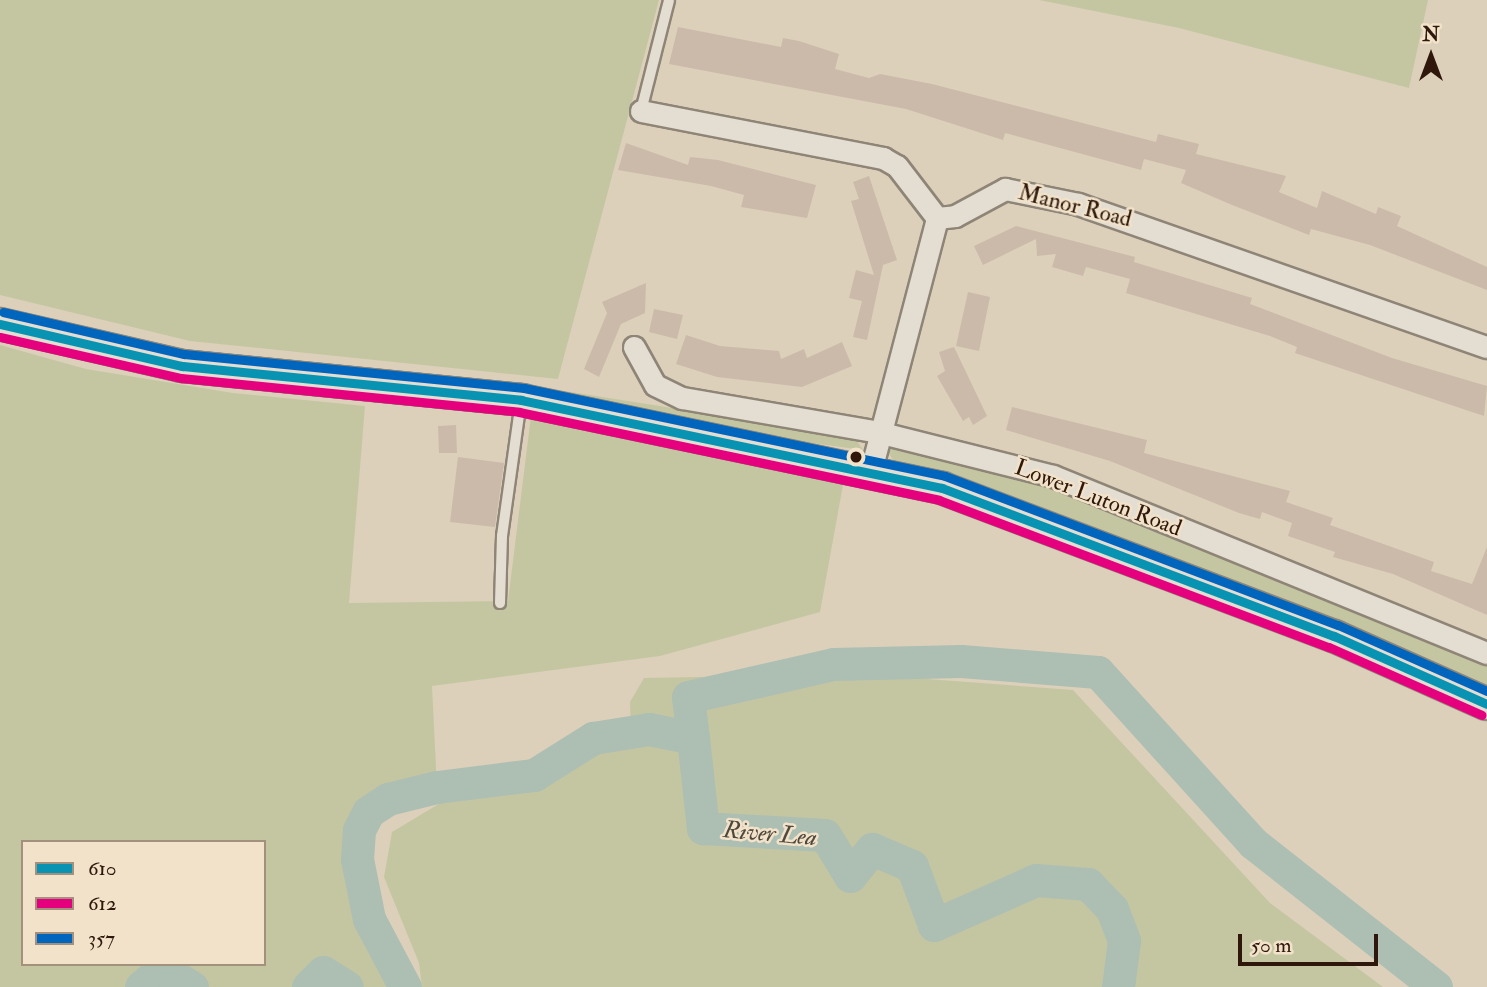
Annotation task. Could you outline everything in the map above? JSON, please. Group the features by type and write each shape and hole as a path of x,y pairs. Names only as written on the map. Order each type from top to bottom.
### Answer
{"main road":[{"name":"Lower Luton Road","path":"0,324 182,366 521,400 871,470 1025,515 1487,704"}],"street":[{"path":"641,111 883,158 897,166 937,218 878,432 871,470"},
{"name":"Manor Road","path":"937,218 1020,189 1142,223 1487,347"},
{"name":"Lower Luton Road","path":"634,348 656,385 682,397 878,432 1053,477 1487,653"}],"lane":[{"path":"641,111 669,0"},
{"path":"500,603 502,536 521,400"}],"green space":[{"path":"0,0 659,0 558,379 190,341 0,295"},
{"path":"1039,0 1428,0 1409,88 1179,28"},
{"path":"0,307 160,347 514,383 767,423 857,441 863,450 243,365 0,316"},
{"path":"0,345 86,369 233,393 365,406 349,603 508,601 531,416 843,485 820,612 660,656 432,686 437,787 388,799 368,812 359,830 357,859 369,919 405,987 347,987 323,972 308,987 192,987 162,969 141,987 0,987"},
{"path":"893,443 1048,481 1487,662 1487,694 1033,506 896,464 887,451"},
{"path":"860,674 1073,690 1270,903 1383,987 422,987 419,963 384,877 392,832 442,802 536,784 586,747 631,738 630,702 644,678"}],"building":[{"path":"678,27 781,47 783,38 799,41 839,54 835,69 869,78 880,74 932,84 1156,142 1158,134 1199,144 1196,154 1286,176 1279,192 1317,208 1322,191 1376,214 1378,207 1401,216 1397,226 1487,267 1487,290 1370,245 1311,229 1309,235 1232,205 1181,183 1186,170 1144,159 1141,170 1005,133 1003,140 906,109 669,64"},
{"path":"626,143 688,165 690,157 718,160 816,185 807,218 741,207 744,195 711,186 618,170"},
{"path":"869,176 897,260 883,265 867,340 853,337 862,301 849,298 856,270 874,275 851,201 859,199 853,182"},
{"path":"1016,226 1135,257 1134,262 1252,298 1250,304 1392,358 1487,386 1484,416 1295,353 1297,347 1270,336 1126,293 1130,279 1086,267 1083,276 1052,267 1056,254 1037,256 1036,239 983,265 974,246"},
{"path":"646,283 645,313 621,324 599,377 584,369 607,313 602,302"},
{"path":"968,292 990,297 979,351 956,346"},
{"path":"654,309 683,315 677,339 649,332"},
{"path":"686,335 720,346 779,351 781,359 804,349 807,358 842,342 852,366 802,387 717,377 676,364"},
{"path":"954,347 987,416 973,425 969,417 963,421 937,376 945,371 939,352"},
{"path":"1012,407 1147,440 1144,453 1290,491 1286,502 1333,518 1330,525 1434,562 1431,571 1472,584 1487,547 1487,615 1393,574 1333,557 1335,552 1288,536 1292,523 1262,512 1260,519 1239,513 1110,461 1006,430"},
{"path":"456,425 457,453 439,453 438,426"},
{"path":"458,457 504,463 495,527 450,522"}],"waterway":[{"path":"693,738 688,697 833,664 961,661 1098,672 1253,843 1436,987"},
{"name":"River Lea","path":"405,987 369,919 357,859 359,830 368,812 388,799 437,787 534,775 593,738 649,729 693,738 703,828 825,835 850,876 872,849 912,866 934,925 1036,880 1088,884 1112,909 1124,941 1118,987"},
{"name":"River Lea","path":"141,987 162,969 192,987"},
{"name":"River Lea","path":"308,987 323,972 347,987"}],"transit line":[{"name":"357","path":"3,312 184,354 524,388 945,476 1338,625 1487,691"},
{"name":"610","path":"0,324 182,366 521,400 942,488 1334,636 1487,704"},
{"name":"612","path":"0,337 181,378 519,412 939,500 1329,647 1482,715"}]}
